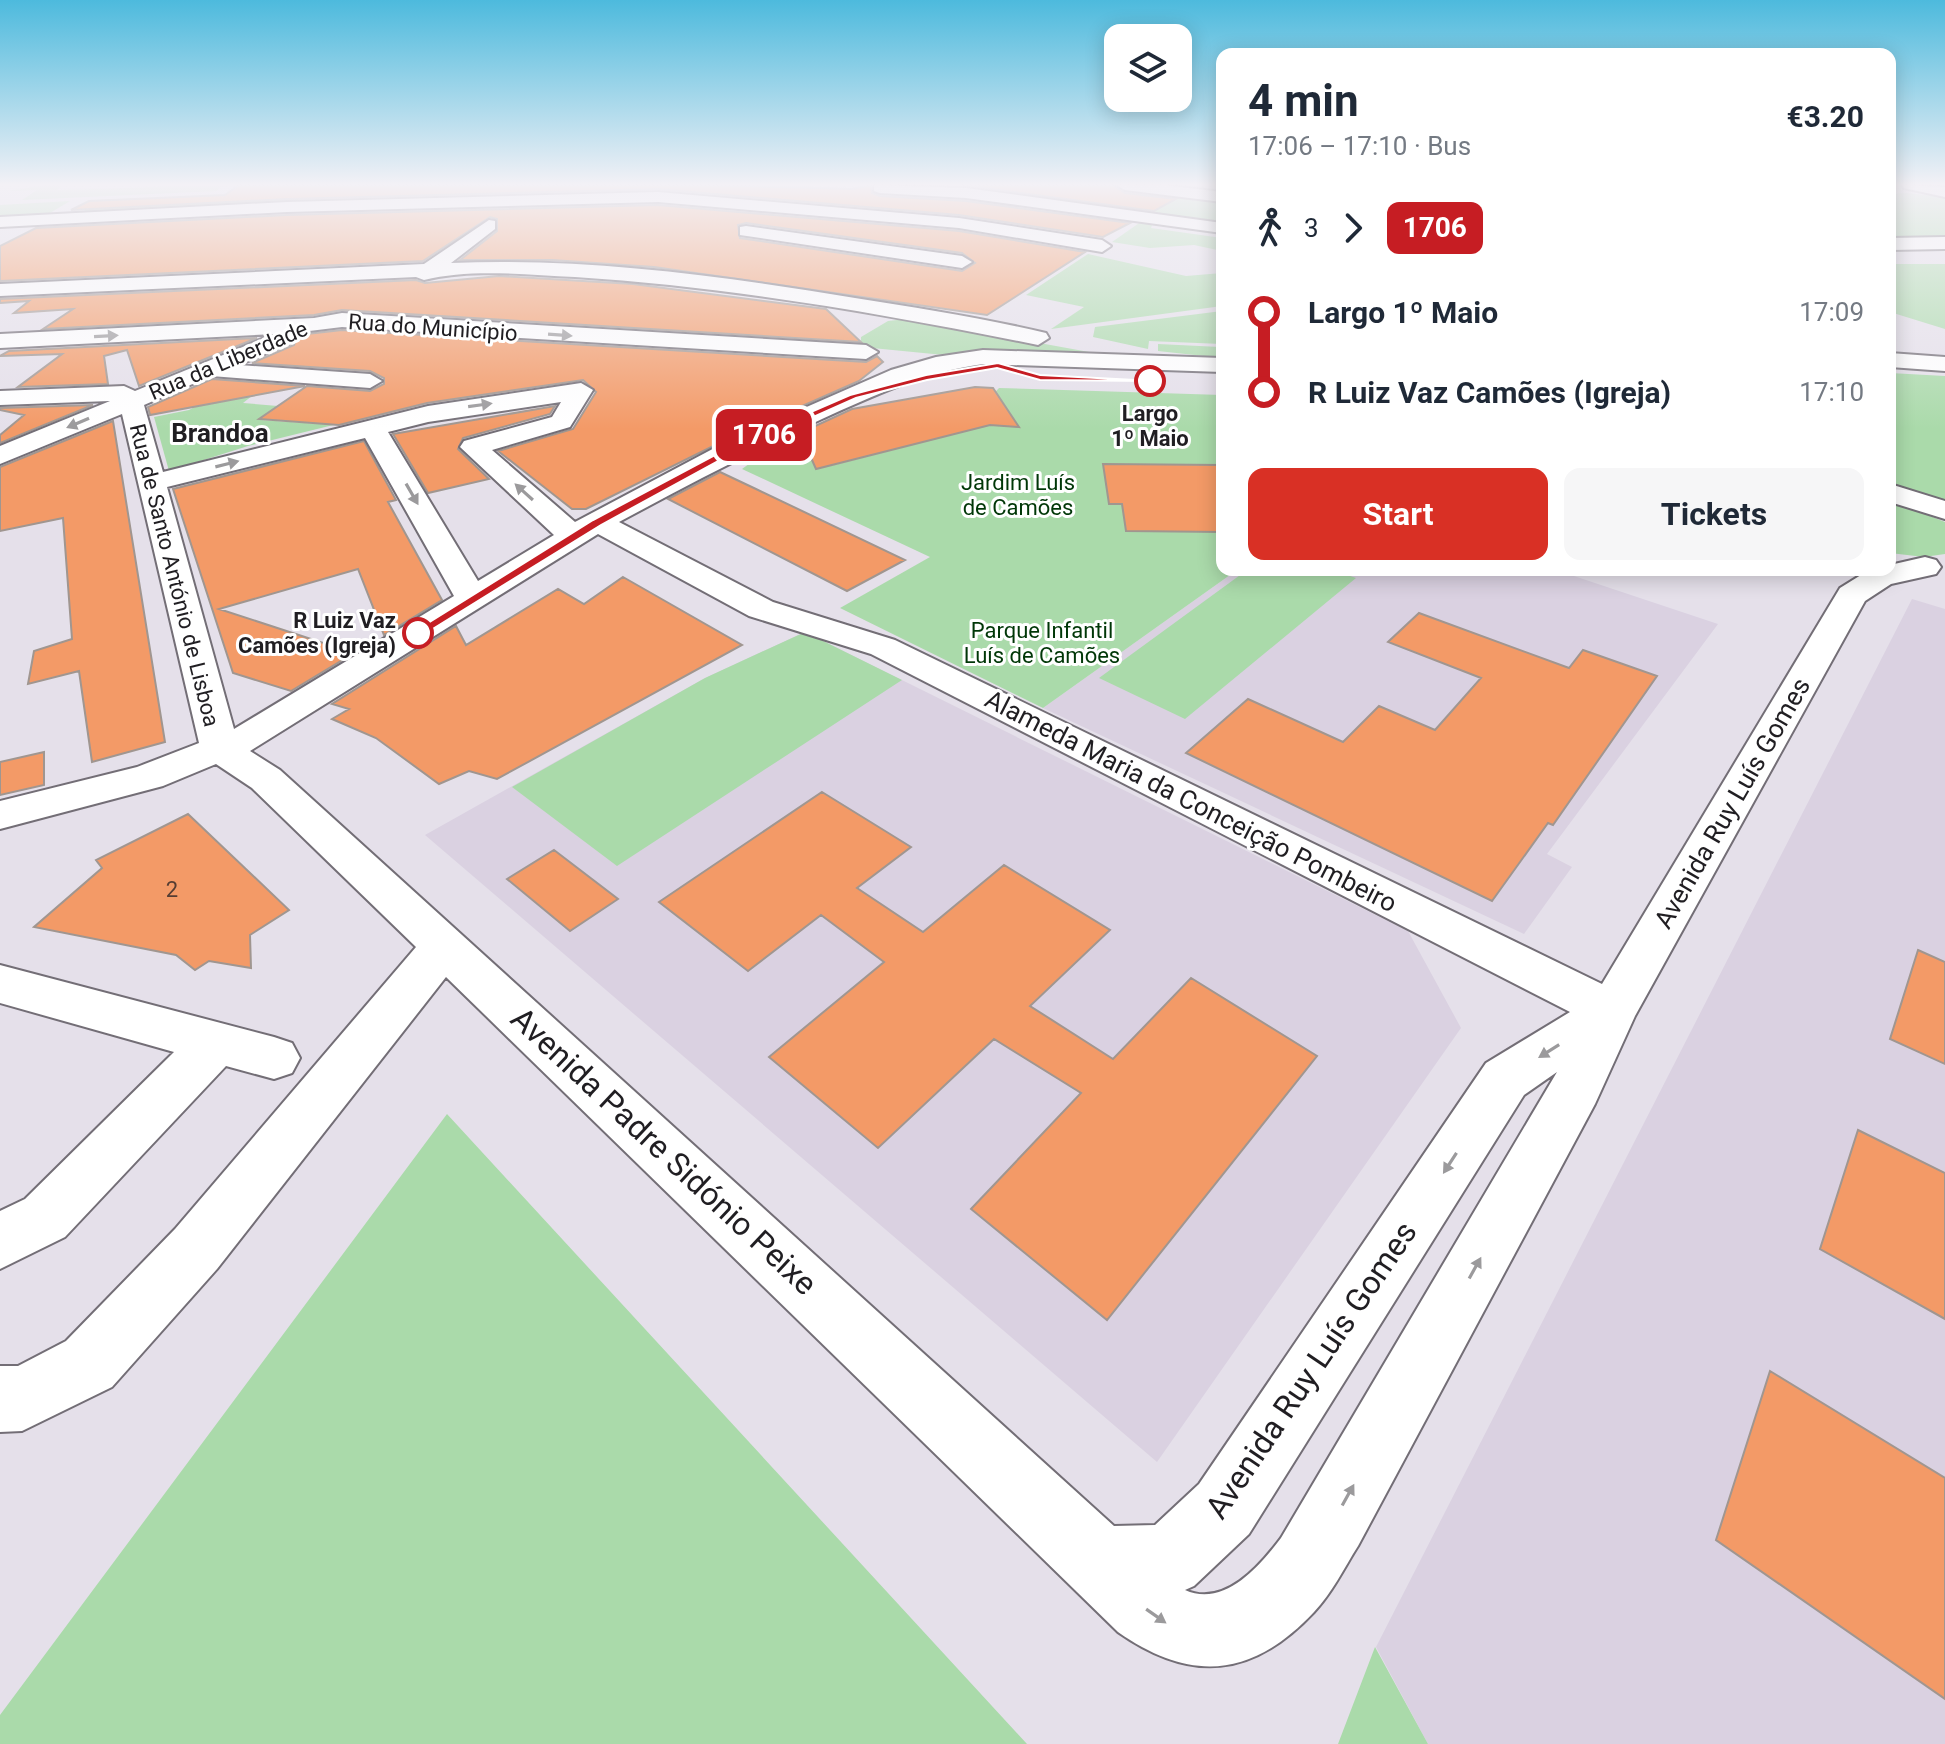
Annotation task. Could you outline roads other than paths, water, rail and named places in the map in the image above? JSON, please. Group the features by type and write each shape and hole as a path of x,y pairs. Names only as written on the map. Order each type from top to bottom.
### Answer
{"main road":[{"name":"Rua da Liberdade","path":"0,456 314,325 438,266"},
{"path":"937,277 954,266"},
{"path":"0,290 433,270 596,271 765,288 888,307 1166,362"},
{"path":"888,307 912,292"},
{"path":"866,352 847,344 845,340 856,328 882,317 903,315 966,324"},
{"name":"Rua do Município","path":"0,341 314,325 342,320 608,353 866,352 911,367"},
{"path":"151,483 372,427 478,405 579,392 608,353"},
{"path":"0,815 149,777 220,749 284,716 586,530 732,450 853,397 911,367 1008,356 1216,365"},
{"path":"1896,360 1945,364"},
{"path":"944,362 1216,373"},
{"path":"853,397 938,375 998,365"},
{"path":"208,369 370,381"},
{"path":"0,398 136,392 166,387"},
{"name":"Alameda Maria da Conceição Pombeiro","path":"579,392 561,422 473,447 586,530 761,609 883,647 1612,1011"},
{"name":"Rua de Santo António de Lisboa","path":"131,401 220,749"},
{"path":"372,427 472,599"},
{"path":"1896,495 1945,510"},
{"path":"1896,562 1935,567"},
{"name":"Avenida Ruy Luís Gomes","path":"1896,574 1935,567"},
{"name":"Avenida Ruy Luís Gomes","path":"1100,1562 1131,1599 1172,1627 1213,1634 1244,1621 1288,1587 1333,1521 1568,1102 1612,1011 1850,583 1886,576"},
{"name":"Avenida Padre Sidónio Peixe","path":"220,749 266,779 1100,1562"},
{"path":"0,1399 22,1398 89,1364 196,1249 445,945"},
{"path":"0,984 274,1058"},
{"name":"Avenida Ruy Luís Gomes","path":"1100,1562 1169,1561 1224,1509 1505,1079 1612,1011"},
{"path":"0,1241 45,1218 216,1043"}],"place":[{"name":"Largo 1º Maio","path":"1150,381"},
{"name":"R Luiz Vaz Camões (Igreja)","path":"418,633"}],"district":[{"name":"Brandoa","path":"220,433"}],"park label":[{"name":"Jardim Luís de Camões","path":"1018,494"},
{"name":"Parque Infantil Luís de Camões","path":"1042,642"}]}
